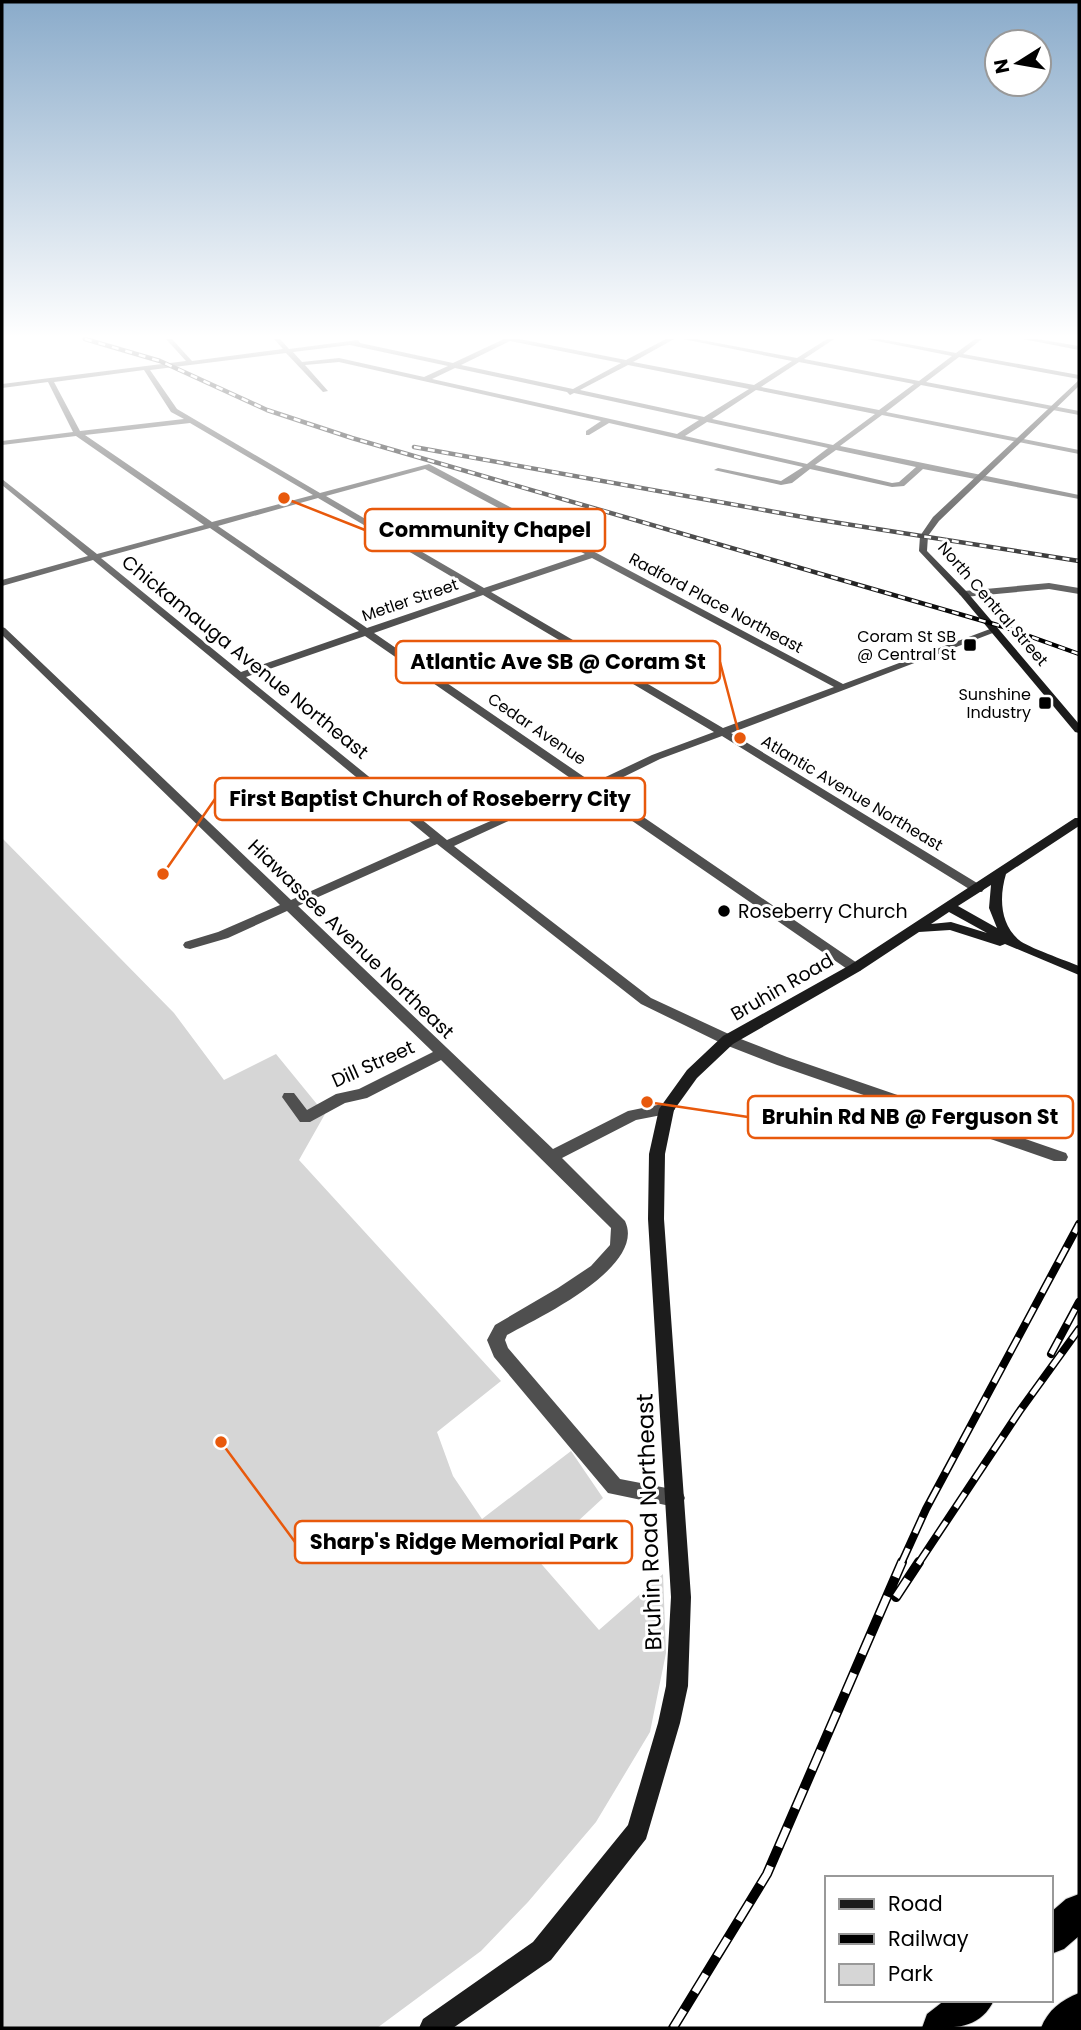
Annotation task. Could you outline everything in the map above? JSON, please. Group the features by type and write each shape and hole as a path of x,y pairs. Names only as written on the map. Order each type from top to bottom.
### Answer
{"highway":[{"path":"1053,1934 1079,1912"},
{"path":"941,2028 973,2002"},
{"path":"1060,2028 1079,2012"}],"main road":[{"name":"North Central Street","path":"1025,434 978,477 924,536 923,551 964,594 1079,730"},
{"path":"1079,821 950,907 1021,946 1079,971"},
{"path":"1000,874 994,908 1000,926 1021,946"},
{"name":"Bruhin Road","path":"665,1119 692,1074 728,1040 855,968 950,907"},
{"path":"914,931 951,926 1021,946"},
{"name":"Bruhin Road Northeast","path":"432,2028 542,1951 638,1831 677,1686 681,1608 656,1219 657,1154 665,1119"}],"street":[{"path":"2,443 78,434"},
{"name":"Cedar Avenue","path":"78,434 855,968"},
{"name":"Atlantic Avenue Northeast","path":"218,434 724,733 978,889"},
{"path":"664,434 897,485 922,466"},
{"path":"678,437 683,434"},
{"path":"768,434 1079,497"},
{"path":"718,470 780,483 789,481 853,434"},
{"path":"985,434 1079,452"},
{"name":"Radford Place Northeast","path":"321,494 426,466 843,688"},
{"name":"Chickamauga Avenue Northeast","path":"2,481 442,842 646,1001 728,1040 1060,1157"},
{"path":"2,583 321,494"},
{"name":"Metler Street","path":"239,676 592,555"},
{"path":"964,594 1049,586 1079,592"},
{"name":"Hiawassee Avenue Northeast","path":"2,630 551,1157 619,1226 618,1247 607,1259 581,1282 501,1330 496,1340 500,1352 615,1487 676,1498"},
{"path":"190,945 223,935 442,842 513,815 597,789 656,757 993,631"},
{"name":"Dill Street","path":"289,1097 305,1118 341,1098 362,1094 443,1054"},
{"path":"551,1157 633,1115 665,1119"}],"green space":[{"path":"2,838 174,1013 224,1080 276,1054 325,1114 299,1160 501,1381 437,1432 453,1476 482,1519 571,1451 603,1498 537,1559 599,1630 663,1574 666,1653 650,1732 596,1822 528,1902 481,1951 377,2028 2,2028"}],"railway":[{"path":"339,434 1004,627 1079,654"},
{"path":"414,447 814,519 1079,561"},
{"path":"901,1564 926,1509 1079,1224"},
{"path":"1051,1354 1079,1302"},
{"path":"918,1564 1019,1412 1079,1329"},
{"path":"673,2028 767,1874 902,1562"},
{"path":"896,1597 919,1562"}],"place":[{"name":"Community Chapel","path":"284,498"},
{"name":"Coram St SB @ Central St","path":"970,645"},
{"name":"Sunshine Industry","path":"1045,703"},
{"name":"Atlantic Ave SB @ Coram St","path":"740,738"},
{"name":"First Baptist Church of Roseberry City","path":"163,874"},
{"name":"Roseberry Church","path":"724,911"},
{"name":"Bruhin Rd NB @ Ferguson St","path":"647,1102"},
{"name":"Sharp's Ridge Memorial Park","path":"221,1442"}]}
